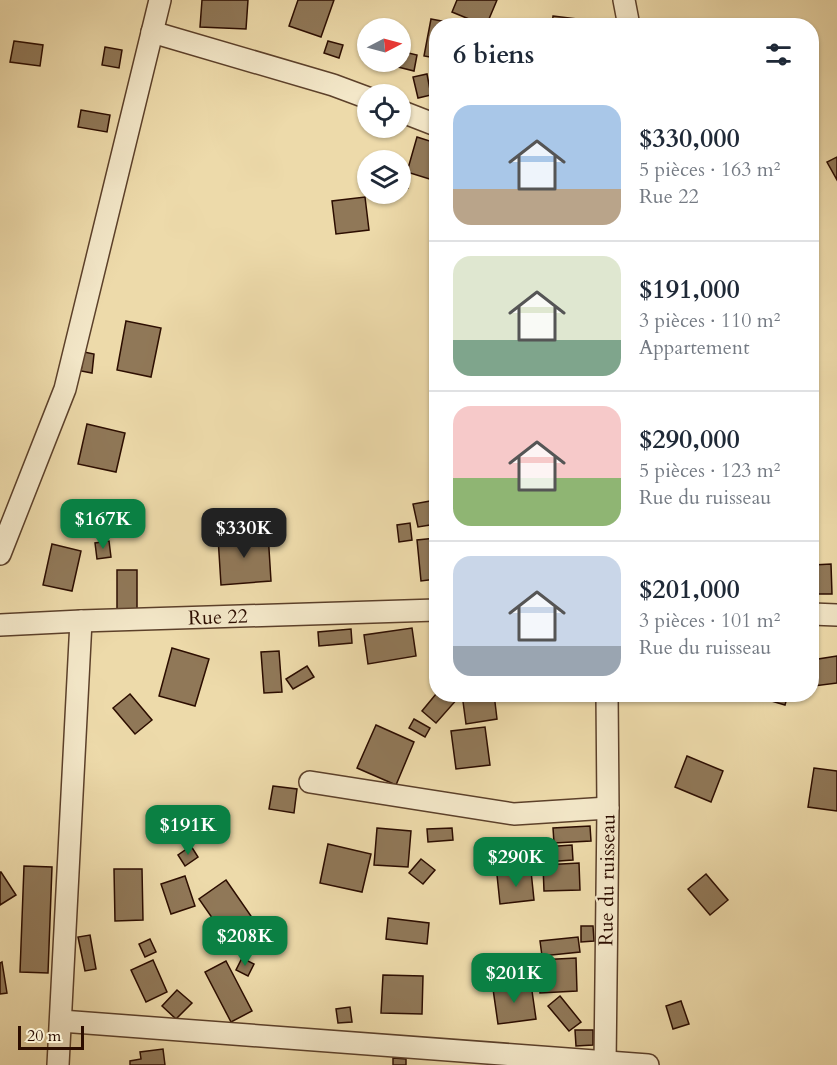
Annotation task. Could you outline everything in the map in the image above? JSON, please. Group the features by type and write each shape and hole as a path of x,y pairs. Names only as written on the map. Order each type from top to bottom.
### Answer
{"street":[{"path":"0,554 65,390 160,0"},
{"path":"624,0 627,18"},
{"path":"152,32 357,94"},
{"path":"411,115 429,122"},
{"name":"Rue 22","path":"0,625 429,610"},
{"path":"819,614 837,615"},
{"path":"58,1065 81,621"},
{"name":"Rue du ruisseau","path":"605,1063 607,702"},
{"path":"310,782 514,814 608,808"},
{"path":"61,1021 648,1065"}],"building":[{"path":"202,0 248,0 246,29 200,27"},
{"path":"298,0 334,0 321,37 289,26"},
{"path":"457,0 497,0 489,18 467,18 452,12"},
{"path":"429,30 429,57 424,56"},
{"path":"14,41 43,45 40,66 10,62"},
{"path":"328,41 343,45 339,58 324,53"},
{"path":"105,47 122,50 119,68 102,65"},
{"path":"411,54 417,55 414,71 411,70"},
{"path":"427,74 429,95 418,98 413,77"},
{"path":"81,110 110,115 107,132 78,127"},
{"path":"417,137 429,141 429,179 411,173 411,158"},
{"path":"837,157 837,180 827,162"},
{"path":"357,198 357,204 366,204 369,230 336,234 332,201"},
{"path":"126,321 161,328 151,377 117,370"},
{"path":"84,352 94,354 92,373 81,371"},
{"path":"87,424 125,433 116,472 78,464"},
{"path":"429,501 429,525 418,527 413,504"},
{"path":"410,523 412,540 399,542 397,525"},
{"path":"268,533 271,581 221,585 218,537"},
{"path":"429,539 429,580 421,581 417,540"},
{"path":"109,541 111,557 97,559 95,543"},
{"path":"52,544 81,551 72,591 43,585"},
{"path":"831,564 832,594 819,594 819,565"},
{"path":"117,570 137,570 137,612 117,613"},
{"path":"412,628 416,656 368,664 364,635"},
{"path":"351,629 352,643 319,646 318,632"},
{"path":"172,648 209,659 195,706 159,696"},
{"path":"279,651 282,692 264,693 261,652"},
{"path":"837,656 837,683 819,685 819,659"},
{"path":"307,666 314,677 293,689 286,679"},
{"path":"130,694 152,720 135,734 113,708"},
{"path":"429,702 455,702 436,723 422,711"},
{"path":"463,702 495,702 497,719 466,724"},
{"path":"414,719 430,728 425,737 409,728"},
{"path":"376,725 414,742 396,785 357,768"},
{"path":"485,727 490,765 456,769 451,731"},
{"path":"687,756 723,771 711,802 675,787"},
{"path":"814,768 837,771 837,811 808,807"},
{"path":"273,786 297,789 294,813 269,809"},
{"path":"590,826 591,841 554,843 553,828"},
{"path":"377,828 411,831 408,867 374,865"},
{"path":"452,828 453,840 428,842 427,829"},
{"path":"328,844 371,854 362,892 320,883"},
{"path":"572,845 573,860 544,862 543,847"},
{"path":"191,846 198,857 185,866 178,855"},
{"path":"421,859 435,870 423,884 409,873"},
{"path":"579,863 580,890 544,891 543,865"},
{"path":"24,866 52,867 48,973 20,972"},
{"path":"114,869 142,869 143,920 115,921"},
{"path":"531,871 534,900 500,904 497,875"},
{"path":"0,872 16,895 0,905"},
{"path":"706,874 728,900 710,915 688,889"},
{"path":"185,876 195,906 171,914 161,884"},
{"path":"226,880 251,916 224,935 199,899"},
{"path":"388,918 429,923 427,944 386,939"},
{"path":"581,926 593,926 594,941 581,942"},
{"path":"90,935 96,969 85,971 78,937"},
{"path":"578,937 580,952 542,956 540,941"},
{"path":"150,939 156,952 145,957 139,944"},
{"path":"242,958 254,964 248,976 236,970"},
{"path":"576,958 577,991 540,993 538,960"},
{"path":"153,960 167,992 146,1002 131,970"},
{"path":"226,961 252,1011 231,1022 205,972"},
{"path":"2,962 7,993 0,994 0,963"},
{"path":"383,975 423,976 422,1014 381,1013"},
{"path":"531,984 536,1019 498,1024 493,989"},
{"path":"177,990 192,1003 176,1019 162,1006"},
{"path":"560,996 581,1022 569,1031 548,1006"},
{"path":"681,1001 689,1024 673,1029 666,1006"},
{"path":"350,1007 352,1022 338,1023 336,1009"},
{"path":"575,1030 593,1030 593,1045 576,1046"},
{"path":"163,1049 165,1065 130,1065 130,1061 141,1059 140,1052"},
{"path":"393,1058 406,1059 406,1065 393,1065"}]}
